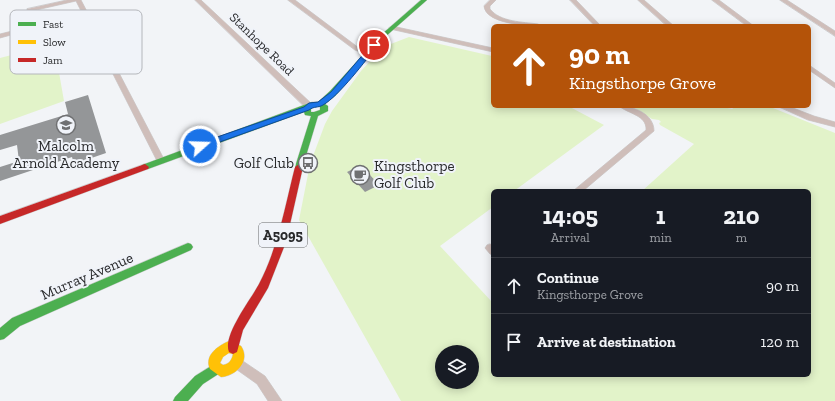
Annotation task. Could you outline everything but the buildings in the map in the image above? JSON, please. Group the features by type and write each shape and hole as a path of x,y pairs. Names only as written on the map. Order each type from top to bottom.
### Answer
{"main road":[{"path":"0,220 308,107 320,104 333,93 367,53 392,28 424,0"},
{"path":"308,107 308,113 315,115 323,112 325,109 324,106 320,104"},
{"name":"A5095","path":"237,363 239,353 233,348 238,328 264,285 281,242 300,158 315,115"},
{"name":"Murray Avenue","path":"0,335 16,322 188,247"},
{"path":"216,369 214,365 215,356 222,349 229,347 233,348"},
{"path":"179,401 199,380 216,369 225,371 237,363"}],"street":[{"path":"29,10 75,0"},
{"path":"78,0 83,10"},
{"name":"Stanhope Road","path":"198,0 308,107"},
{"path":"291,0 357,49 367,53"},
{"path":"493,0 487,6 487,9 491,15 528,24"},
{"path":"573,0 596,24"},
{"path":"641,0 669,24"},
{"path":"715,0 748,24"},
{"path":"783,0 835,34"},
{"path":"392,28 491,50"},
{"path":"0,36 10,33"},
{"path":"811,68 835,86"},
{"path":"116,74 161,161"},
{"path":"579,189 650,131 650,124 645,118 627,108"},
{"path":"785,108 803,116 832,124"},
{"path":"237,363 261,380 276,401"}],"green space":[{"path":"409,37 491,56 491,108 572,108 604,125 517,189 491,189 491,208 440,246 491,301 491,377 811,377 811,189 644,189 694,144 660,125 659,123 661,122 659,120 652,119 634,108 773,108 835,133 835,401 401,401 299,220 310,164 325,124 332,111 361,71 383,47"},
{"path":"10,55 10,74 59,74 64,101 0,124 0,58"}],"traffic: fast":[{"path":"320,104 333,93 383,36 424,0"},
{"path":"315,104 324,106 324,111 315,115 308,113 307,108 315,104"},
{"path":"145,167 307,108"},
{"path":"299,167 315,115"},
{"path":"0,335 16,322 188,247"},
{"path":"179,401 199,380 216,369"}],"traffic: slow":[{"path":"229,347 237,350 239,353 237,360 234,366 228,370 221,371 214,365 216,358 221,351 229,347"}],"traffic: jam":[{"path":"0,220 145,167"},
{"path":"233,348 238,328 264,285 281,242 299,167"}],"place":[{"name":"Malcolm Arnold Academy","path":"66,125"},
{"name":"Golf Club","path":"308,163"},
{"name":"Kingsthorpe Golf Club","path":"360,175"}],"route":[{"path":"200,146 307,108 312,104 320,104 333,93 374,45"}]}
